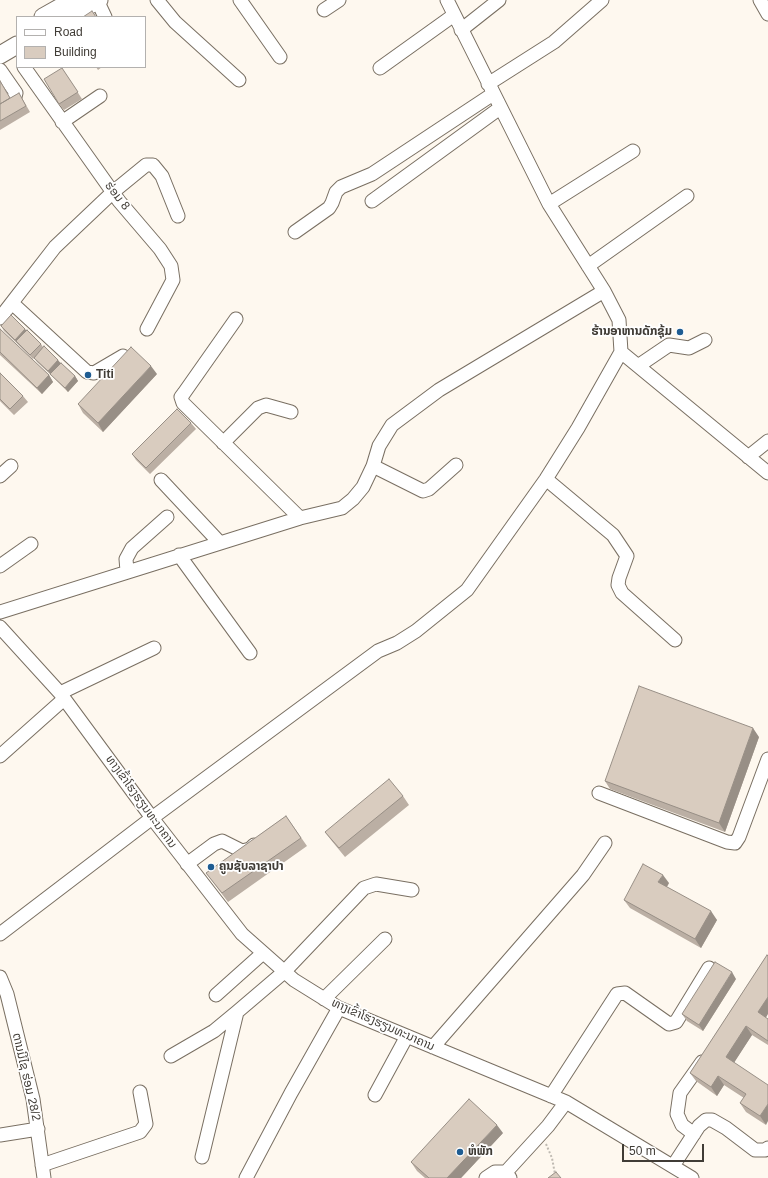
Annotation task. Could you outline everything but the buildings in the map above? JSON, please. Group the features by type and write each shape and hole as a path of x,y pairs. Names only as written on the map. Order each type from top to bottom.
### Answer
{"main road":[{"path":"45,16 73,0"},
{"path":"70,16 97,0"},
{"path":"9,49 16,34"}],"street":[{"path":"97,0 105,16"},
{"path":"156,0 175,22 240,80"},
{"path":"240,0 280,57"},
{"path":"324,10 339,0"},
{"path":"0,934 152,818 378,651 397,643 416,631 467,590 546,480 578,428 621,352 619,320 604,291 549,204 490,89 447,0"},
{"path":"461,30 499,0"},
{"path":"295,232 329,208 336,192 372,174 490,89 554,42 602,0"},
{"path":"380,68 454,14"},
{"name":"ຮ່ອມ 8","path":"25,68 113,192 160,249 171,266 174,280 147,329"},
{"path":"0,70 16,93 15,97 0,108"},
{"path":"62,122 100,96"},
{"path":"372,201 500,108"},
{"path":"549,204 633,151"},
{"path":"0,318 55,247 113,192 146,165 153,165 162,176 178,216"},
{"path":"588,266 687,196"},
{"path":"0,612 220,542 300,518 342,508 353,499 363,487 373,466 379,446 392,425 439,390 604,291"},
{"path":"12,303 87,372 94,373 123,356"},
{"path":"236,319 181,397 183,403 300,518"},
{"path":"638,366 670,345 689,348 705,340"},
{"path":"621,352 768,473"},
{"path":"223,443 258,408 266,405 291,412"},
{"path":"748,457 768,441"},
{"path":"373,466 423,491 429,489 456,465"},
{"path":"0,476 11,466"},
{"path":"161,480 220,542"},
{"path":"546,480 613,535 627,556 618,585 622,593 675,640"},
{"path":"126,571 126,558 132,548 167,517"},
{"path":"0,566 31,544"},
{"path":"179,555 250,653"},
{"name":"ທາງເຂົ້າໂຮງຮຽນທະນາຄານ","path":"0,627 62,696 186,864 242,934 294,980 339,1008 566,1102 692,1178"},
{"path":"0,756 62,696 154,648"},
{"path":"599,793 727,842 734,842 739,837 768,759"},
{"path":"186,864 214,844 222,841 242,851 250,849 261,838"},
{"path":"433,1047 583,875 605,843"},
{"path":"171,1056 214,1031 284,972 364,888 376,884 412,890"},
{"path":"324,999 385,939"},
{"path":"216,995 263,953"},
{"path":"551,1096 617,994 624,993 669,1024 676,1022 709,968"},
{"name":"ຕານມີໄຊ ຮ່ອມ 28/2","path":"0,977 3,995 33,1099 43,1172"},
{"path":"246,1178 291,1093 339,1008"},
{"path":"202,1157 237,1012"},
{"path":"376,1095 407,1036"},
{"path":"694,1134 682,1125 677,1114 680,1093 711,1049"},
{"path":"43,1172 140,1132 146,1124 140,1092"},
{"path":"486,1178 495,1172 508,1175 566,1102"},
{"path":"673,1166 694,1134 706,1120 712,1120 726,1128 755,1150 765,1150 768,1148"},
{"path":"0,1135 38,1129"}],"path":[{"path":"548,1126 545,1142 552,1158 556,1175"}],"place":[{"name":"ຮ້ານອາຫານດັກຊຸ້ມ","path":"680,332"},
{"name":"Titi","path":"88,375"},
{"name":"ຄູນຊັບລາຊາປາ","path":"211,867"},
{"name":"ຫໍພັກ","path":"460,1152"}]}
